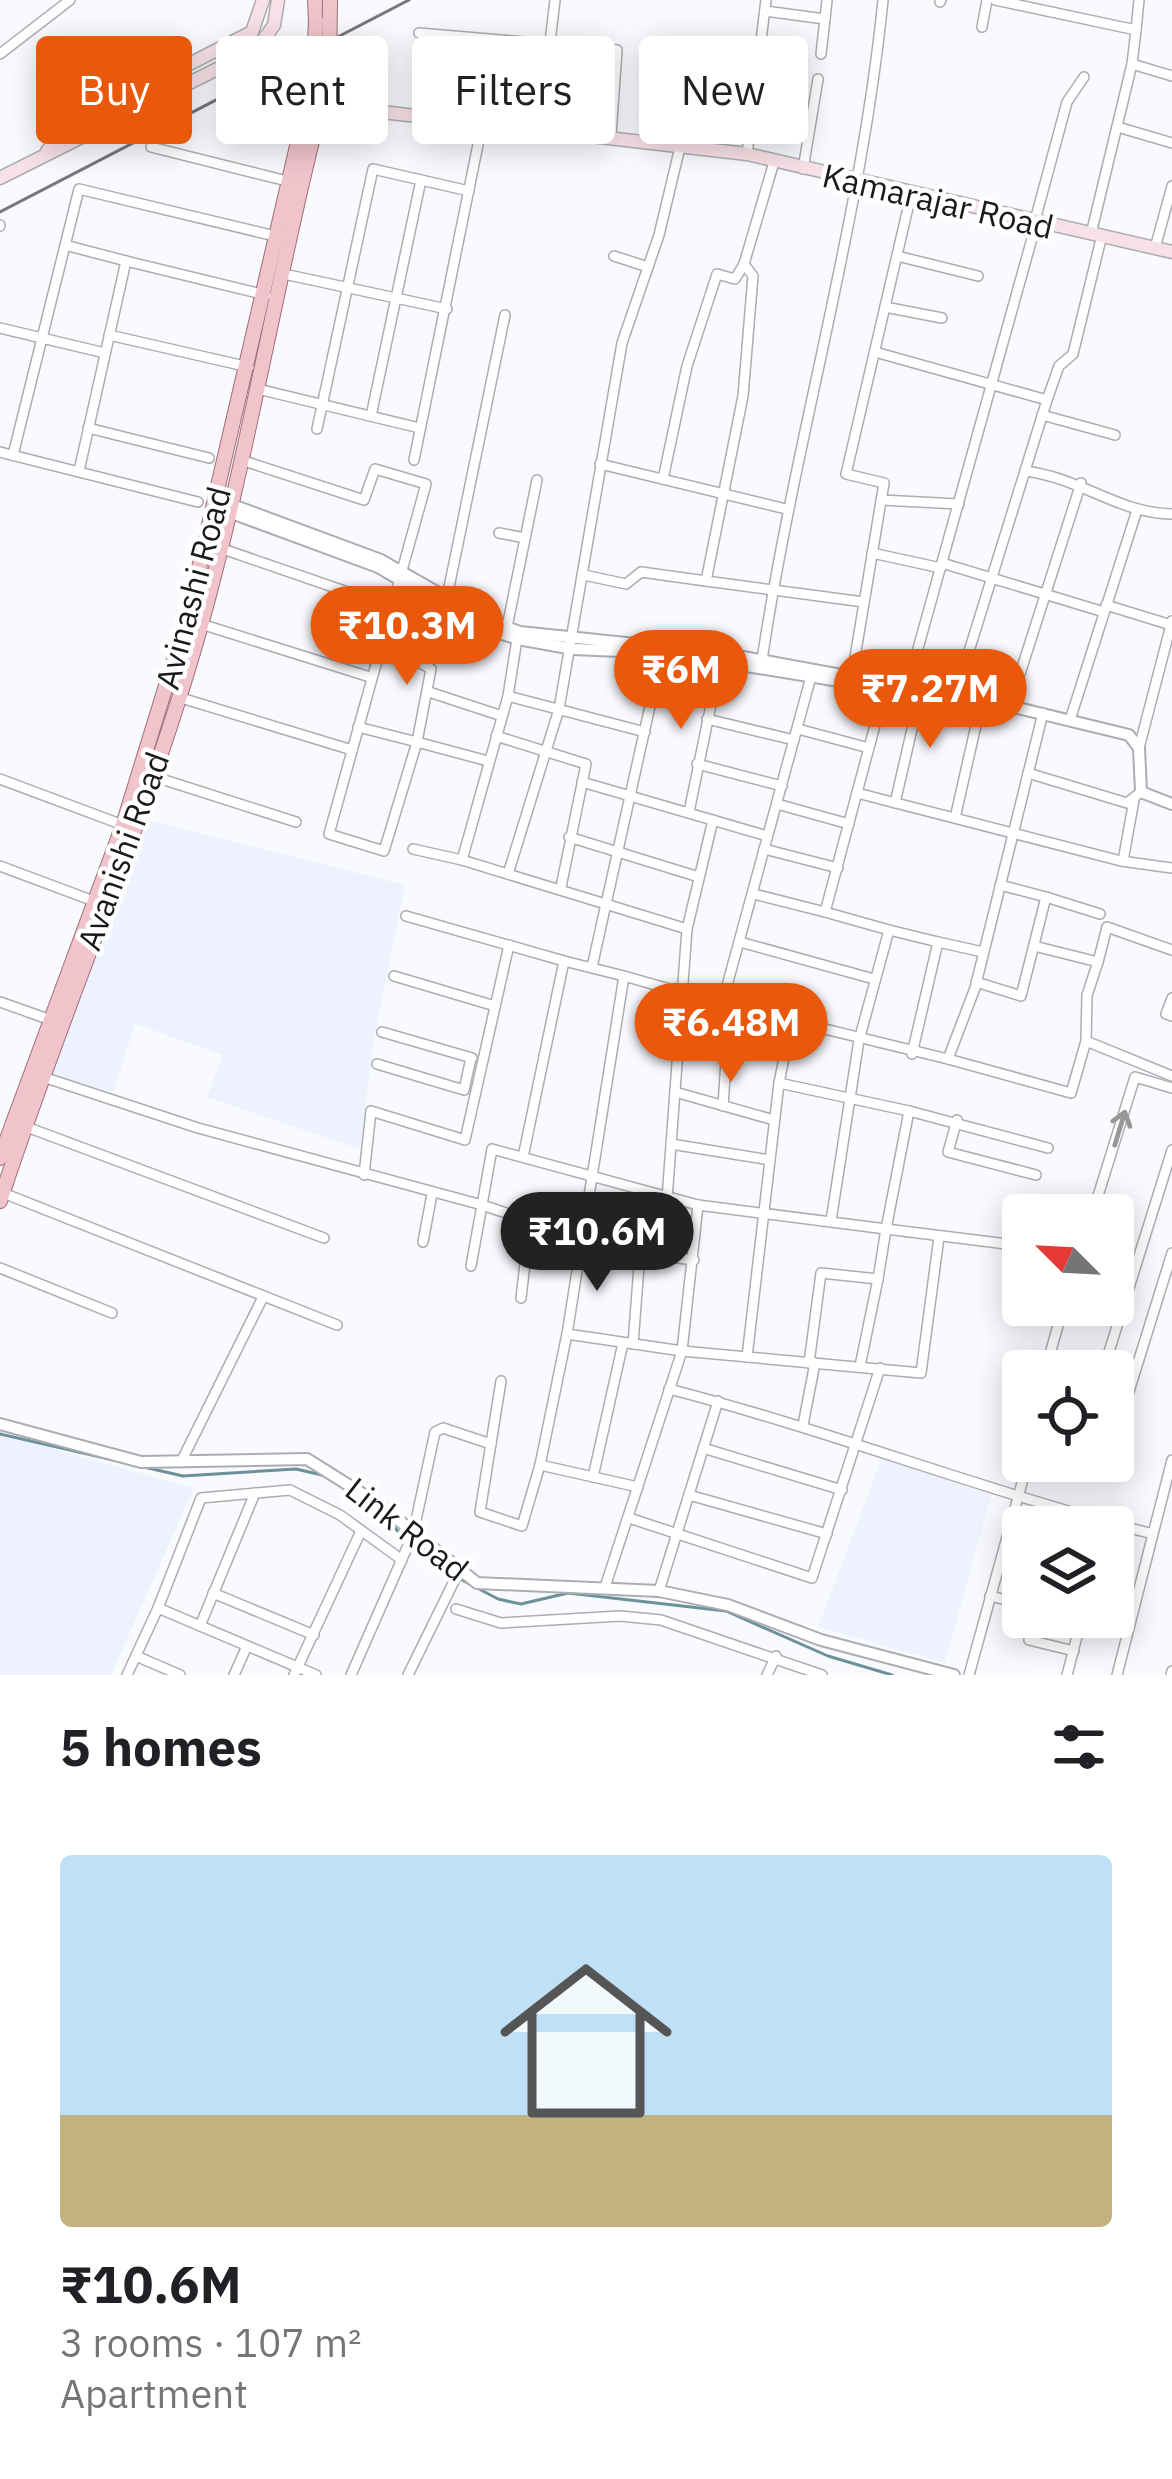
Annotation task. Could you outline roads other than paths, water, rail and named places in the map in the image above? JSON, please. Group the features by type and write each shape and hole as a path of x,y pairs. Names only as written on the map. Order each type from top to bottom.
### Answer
{"main road":[{"path":"42,157 68,126 252,32 263,0"},
{"path":"0,178 256,49 274,25 278,0"},
{"name":"Avinashi Road","path":"315,0 318,36"},
{"name":"Avinashi Road","path":"327,36 330,0"},
{"name":"Avinashi Road","path":"0,1158 47,1019 178,674 222,507 249,367 268,315 266,295 303,144"},
{"name":"Avanishi Road","path":"1,1197 40,1076 152,776 178,698 178,674 201,624 220,548 222,507 241,460 258,389 268,315 284,274 281,245 310,144"},
{"name":"Kamarajar Road","path":"687,144 1172,251"}],"street":[{"path":"0,53 70,0"},
{"path":"551,36 555,0"},
{"path":"821,54 827,0"},
{"path":"762,660 786,508 876,76 883,0"},
{"path":"982,27 991,0 1136,29"},
{"path":"956,693 1047,400 1059,366 1073,353 1132,64 1139,0"},
{"path":"748,154 765,5 825,20"},
{"path":"419,33 458,36"},
{"path":"1132,64 1171,73"},
{"path":"907,688 1067,102 1084,77"},
{"path":"803,169 818,79"},
{"path":"1120,128 1172,142"},
{"path":"414,460 478,144"},
{"path":"508,874 542,751 559,709 622,343 681,144"},
{"path":"152,147 291,182"},
{"path":"663,479 687,366 717,274 735,279 744,264 775,162"},
{"path":"317,429 373,169 469,191"},
{"path":"371,416 421,180"},
{"path":"1155,248 1172,187"},
{"path":"14,455 79,189 281,245"},
{"path":"852,675 884,484 846,474 911,195"},
{"path":"65,245 266,295"},
{"path":"614,256 648,267"},
{"path":"897,256 978,276"},
{"path":"79,471 126,261"},
{"path":"706,581 743,396 754,277 744,264"},
{"path":"284,274 447,309"},
{"path":"885,307 942,318"},
{"path":"447,597 505,315"},
{"path":"0,328 105,352"},
{"path":"109,335 249,367"},
{"path":"874,352 1047,400"},
{"path":"258,389 420,428"},
{"path":"1042,416 1115,435"},
{"path":"88,428 209,458"},
{"path":"0,452 222,507 401,573 507,627 573,644 659,644 762,660 885,688 907,688"},
{"path":"241,460 364,500 375,469 426,484 370,677 329,834 384,851 429,692 427,664 381,640"},
{"path":"600,464 786,508"},
{"path":"1025,471 1081,483 1137,510 1172,514"},
{"path":"507,627 537,480"},
{"path":"1010,705 1081,483"},
{"path":"881,500 959,504"},
{"path":"1070,720 1137,510"},
{"path":"499,532 525,538"},
{"path":"220,548 392,607"},
{"path":"872,553 991,576 1045,595 1172,623 1139,748 1138,796 1123,861"},
{"path":"584,575 626,584 641,572 864,602"},
{"path":"401,573 481,627 518,639 852,675 956,693 1129,735 1139,748"},
{"path":"201,624 370,677"},
{"path":"462,860 508,696 518,639"},
{"path":"592,967 662,652"},
{"path":"689,812 720,661"},
{"path":"722,1004 812,672"},
{"path":"825,912 885,688"},
{"path":"895,803 921,690"},
{"path":"429,692 502,716"},
{"path":"508,696 645,732"},
{"path":"178,698 352,750"},
{"path":"955,818 982,699"},
{"path":"948,1059 976,982 1043,713"},
{"path":"707,718 869,748"},
{"path":"358,727 488,761"},
{"path":"496,736 586,764 561,887"},
{"path":"697,764 782,786"},
{"path":"1028,773 1127,803 1138,796 1172,804"},
{"path":"152,776 296,821"},
{"path":"0,779 123,825"},
{"path":"582,782 767,836"},
{"path":"857,793 1123,861 1172,868"},
{"path":"777,804 849,824"},
{"path":"667,1199 687,929 713,820"},
{"path":"569,837 700,877"},
{"path":"413,849 561,887 687,929"},
{"path":"764,849 838,868"},
{"path":"0,866 91,900"},
{"path":"1000,885 1100,914"},
{"path":"754,894 983,952"},
{"path":"976,982 1022,996 1046,897"},
{"path":"406,916 722,1004 1071,1093 1086,1041 1087,995 1107,927 1172,950"},
{"path":"831,1221 860,1040 889,930"},
{"path":"912,1054 938,942"},
{"path":"740,943 874,979"},
{"path":"377,1064 464,1090 495,1006 509,946"},
{"path":"1034,946 1098,962"},
{"path":"523,1157 564,961"},
{"path":"394,976 495,1006"},
{"path":"501,1381 480,1512 522,1526 540,1465 567,1334 624,976"},
{"path":"1172,998 1166,1014 1172,1016"},
{"path":"0,1002 47,1019"},
{"path":"747,1357 774,1120 791,1022"},
{"path":"382,1031 477,1059"},
{"path":"1086,1041 1172,1076"},
{"path":"722,1106 727,1046"},
{"path":"465,1140 477,1059"},
{"path":"40,1076 364,1175 482,1205 532,1225 521,1298"},
{"path":"1099,1194 1136,1077 1172,1088"},
{"path":"779,1083 957,1120 1048,1148"},
{"path":"675,1092 774,1120"},
{"path":"364,1175 370,1111 667,1199 1002,1244"},
{"path":"860,1366 909,1111"},
{"path":"957,1120 948,1152 1036,1175"},
{"path":"24,1126 324,1238"},
{"path":"670,1144 770,1160"},
{"path":"472,1265 492,1149"},
{"path":"1110,1350 1172,1150"},
{"path":"422,1242 432,1193"},
{"path":"1,1197 337,1325"},
{"path":"605,1587 682,1351 698,1205"},
{"path":"584,1236 640,1253 694,1260"},
{"path":"567,1334 682,1351 921,1372 939,1237"},
{"path":"593,1477 628,1344 640,1253"},
{"path":"1134,1375 1172,1253"},
{"path":"0,1268 112,1313"},
{"path":"803,1425 820,1273 878,1279"},
{"path":"181,1462 263,1298"},
{"path":"629,1518 812,1578 880,1368"},
{"path":"669,1389 803,1425 1044,1506"},
{"path":"658,1591 718,1401"},
{"name":"Link Road","path":"0,1424 96,1454 141,1462 307,1459 377,1503 457,1575 494,1587 658,1591 728,1605 820,1640 954,1675"},
{"path":"351,1675 412,1537 435,1432 443,1428 491,1444"},
{"path":"703,1448 842,1490"},
{"path":"1118,1675 1172,1460"},
{"path":"540,1465 638,1487"},
{"path":"969,1675 1022,1482"},
{"path":"127,1675 201,1498 290,1490 402,1560"},
{"path":"200,1626 255,1493"},
{"path":"689,1496 826,1534"},
{"path":"1134,1529 1153,1534"},
{"path":"296,1671 361,1531"},
{"path":"408,1675 457,1575"},
{"path":"213,1593 314,1634"},
{"path":"990,1595 1002,1598"},
{"path":"158,1608 296,1671 316,1675"},
{"path":"456,1609 501,1623 620,1616 661,1620 822,1675"},
{"path":"1030,1638 1073,1651"},
{"path":"1067,1675 1076,1638"},
{"path":"234,1675 247,1646"},
{"path":"136,1655 180,1675"},
{"path":"767,1675 776,1656"}],"waterway":[{"path":"0,1434 183,1476 296,1469 322,1475"},
{"path":"356,1496 447,1572 498,1599 521,1604 568,1593 726,1611 828,1656 892,1675"}],"railway":[{"path":"0,212 409,0"}]}
